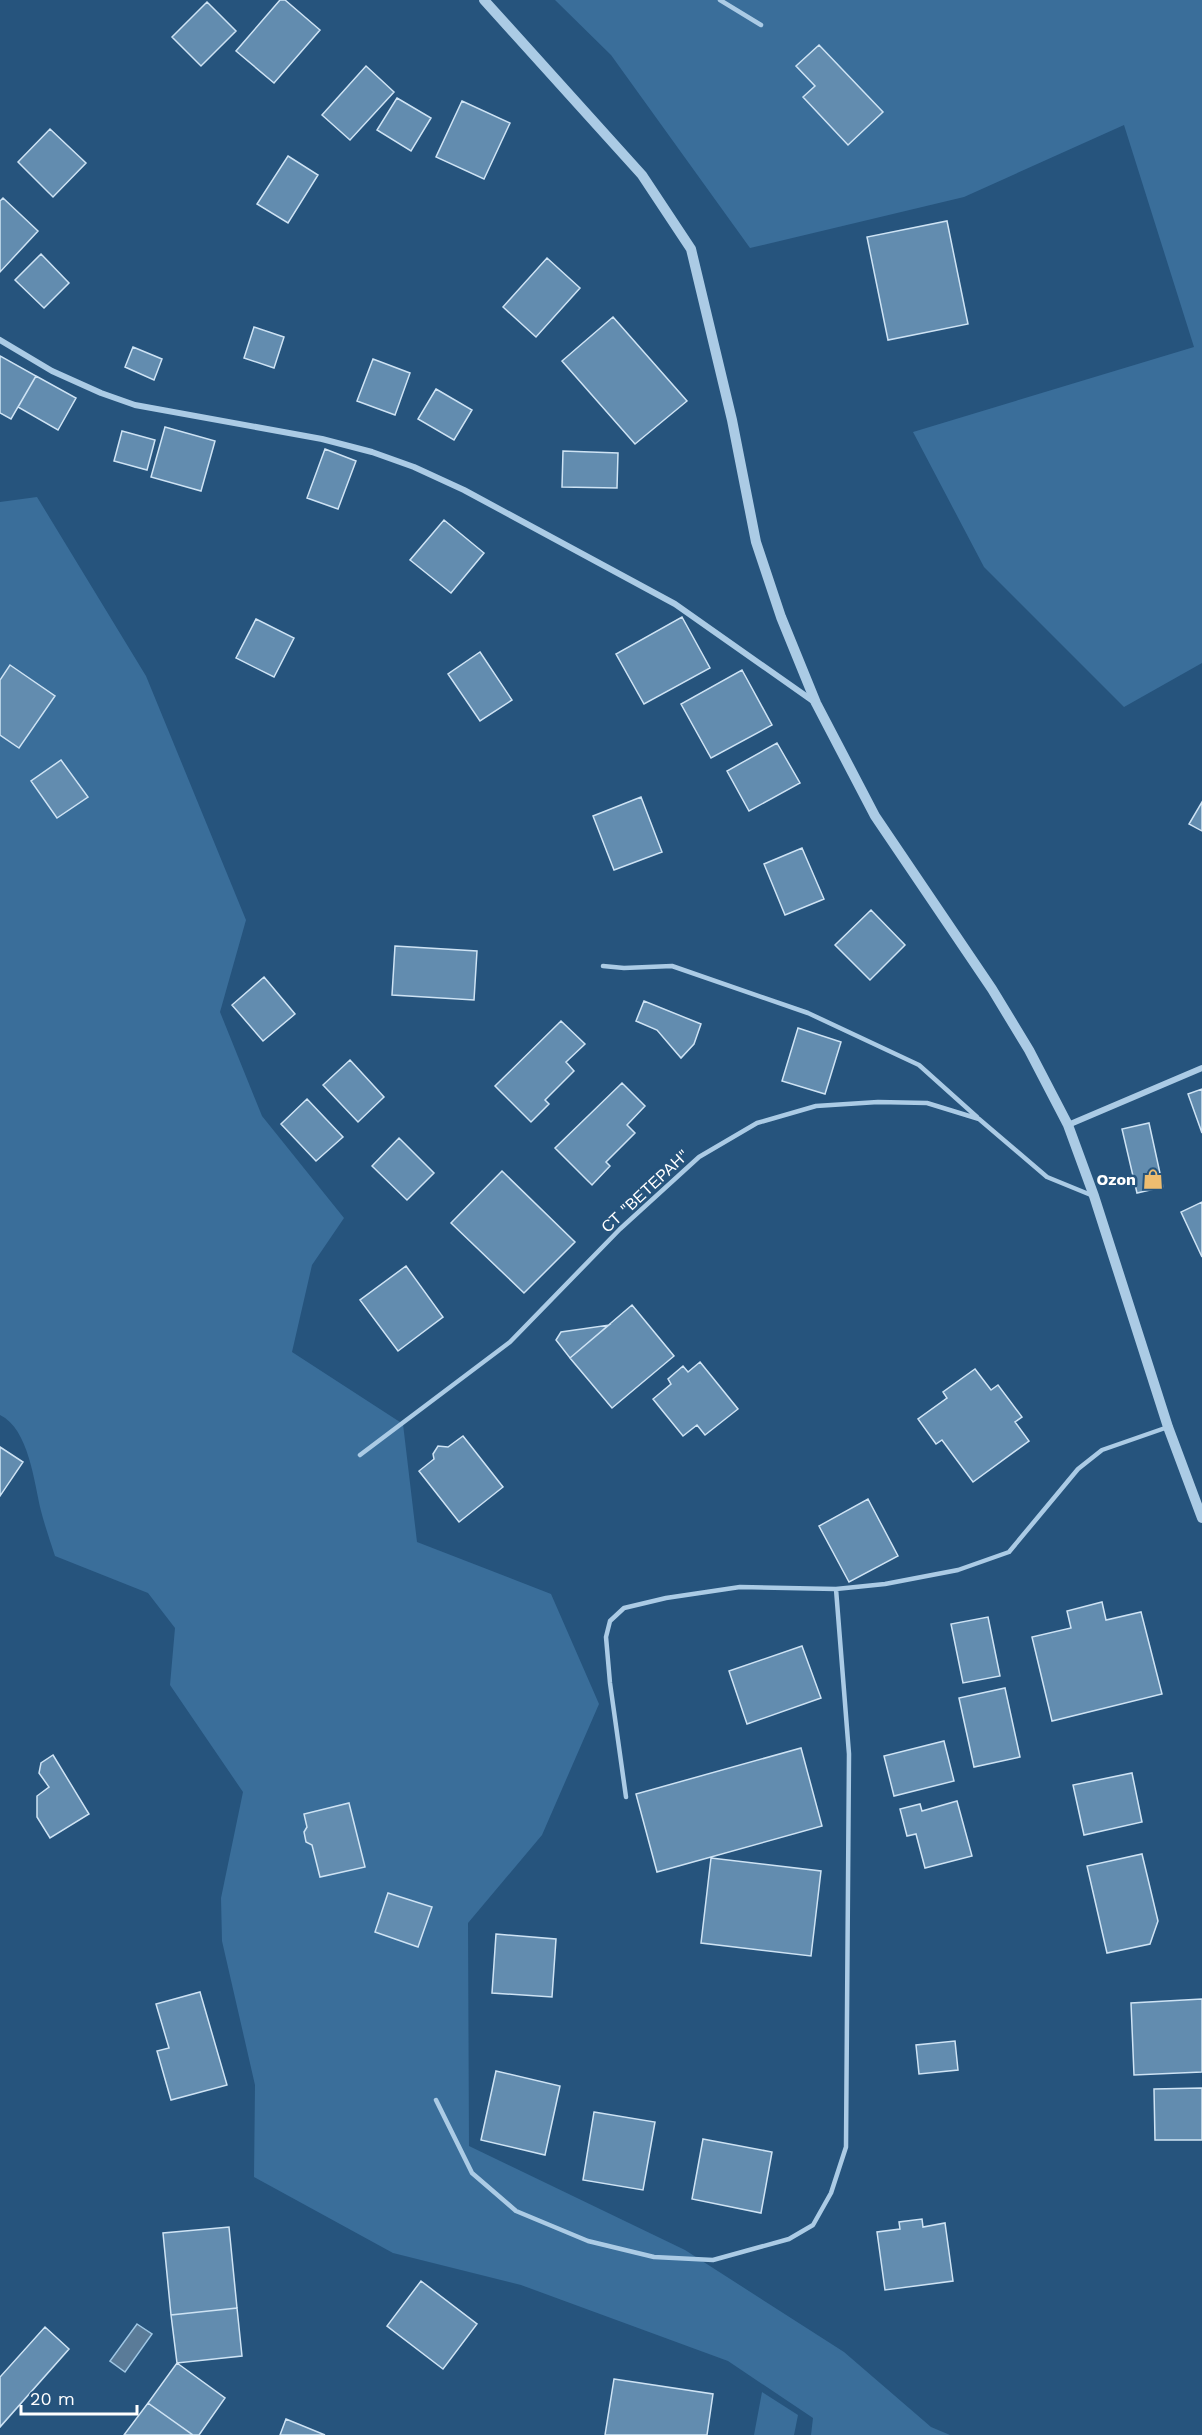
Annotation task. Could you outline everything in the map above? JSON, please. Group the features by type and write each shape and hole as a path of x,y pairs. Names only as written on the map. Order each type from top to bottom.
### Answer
{"street":[{"path":"484,0 642,176 691,249 732,420 756,542 781,617 816,703 875,816 992,989 1029,1050 1068,1125 1094,1196 1168,1427 1202,1518"},
{"path":"0,340 52,371 100,393 135,405 322,439 372,452 434,476 465,490 675,604 816,703"},
{"path":"1068,1125 1202,1068"}],"lane":[{"path":"720,0 761,26"},
{"path":"603,966 624,968 672,966 808,1013 919,1065 979,1119"},
{"name":"СТ \"ВЕТЕРАН\"","path":"360,1455 510,1342 620,1229 699,1157 757,1124 816,1106 878,1102 927,1103 979,1119 1047,1177 1094,1196"},
{"path":"626,1797 606,1637 610,1621 624,1608 666,1598 729,1588 836,1589 885,1584 958,1570 1009,1552 1078,1469 1102,1450 1168,1427"},
{"path":"436,2100 472,2173 516,2211 588,2241 654,2257 712,2260 789,2239 813,2225 831,2193 846,2147 849,1754 836,1589"}],"shaded area":[{"path":"555,0 1202,0 1202,663 1124,707 984,567 913,432 1194,347 1124,125 964,197 750,248 611,55"},
{"path":"37,497 146,676 246,920 220,1012 262,1116 344,1218 312,1265 292,1352 403,1424 417,1542 551,1594 599,1704 542,1835 468,1923 469,2146 685,2250 844,2352 931,2427 950,2435 811,2435 813,2418 728,2361 521,2285 393,2253 254,2177 255,2085 222,1941 221,1898 243,1792 170,1685 175,1628 148,1593 55,1556 24,1444 10,1422 0,1415 0,502"},
{"path":"137,2324 152,2334 125,2372 110,2361"},
{"path":"762,2392 798,2415 794,2435 754,2435"}],"building":[{"path":"280,0 285,0 320,30 274,83 236,51"},
{"path":"207,2 236,31 201,66 172,37"},
{"path":"819,45 883,112 848,145 803,97 815,86 796,66"},
{"path":"366,66 394,92 350,140 322,115"},
{"path":"397,98 431,118 411,151 377,130"},
{"path":"462,101 510,123 484,179 436,157"},
{"path":"50,129 86,163 53,197 18,162"},
{"path":"288,156 318,175 288,223 257,204"},
{"path":"3,198 38,231 0,272 0,201"},
{"path":"947,221 968,324 888,340 867,237"},
{"path":"41,254 69,283 44,308 15,280"},
{"path":"547,258 580,288 536,337 503,307"},
{"path":"613,317 687,401 635,444 562,361"},
{"path":"254,327 284,337 274,368 244,358"},
{"path":"133,347 162,359 154,380 125,367"},
{"path":"0,356 36,376 11,419 0,413"},
{"path":"373,359 410,373 395,415 357,401"},
{"path":"36,376 76,398 58,430 18,407"},
{"path":"436,389 472,410 454,440 418,419"},
{"path":"165,427 215,441 201,491 151,477"},
{"path":"122,431 155,440 147,470 114,461"},
{"path":"325,449 356,461 338,509 307,498"},
{"path":"563,451 618,453 617,488 562,487"},
{"path":"444,520 484,553 451,593 410,560"},
{"path":"682,617 710,668 644,704 616,654"},
{"path":"256,619 294,638 274,677 236,658"},
{"path":"480,652 512,700 480,721 448,674"},
{"path":"10,665 55,696 19,748 0,735 0,680"},
{"path":"742,670 772,725 711,758 681,704"},
{"path":"777,743 800,783 749,811 727,771"},
{"path":"61,760 88,797 57,818 31,781"},
{"path":"641,797 662,852 614,870 593,816"},
{"path":"1202,802 1202,831 1189,824"},
{"path":"802,848 824,899 785,915 764,864"},
{"path":"871,910 905,945 870,980 835,945"},
{"path":"395,946 477,951 474,1000 392,995"},
{"path":"264,977 295,1014 263,1041 232,1005"},
{"path":"644,1001 701,1024 694,1044 681,1058 657,1030 636,1021"},
{"path":"561,1021 585,1044 566,1062 574,1071 545,1100 549,1104 531,1122 495,1086"},
{"path":"798,1028 841,1042 825,1094 782,1081"},
{"path":"350,1060 384,1097 358,1122 323,1085"},
{"path":"622,1083 645,1106 627,1125 635,1133 606,1162 610,1166 592,1185 555,1148"},
{"path":"1202,1089 1202,1133 1188,1094"},
{"path":"307,1099 343,1137 316,1161 281,1124"},
{"path":"1149,1123 1163,1187 1137,1193 1122,1129"},
{"path":"399,1138 434,1173 407,1200 372,1166"},
{"path":"502,1171 575,1242 524,1293 451,1223"},
{"path":"1202,1202 1202,1257 1181,1212"},
{"path":"406,1266 443,1317 398,1351 360,1300"},
{"path":"632,1305 674,1356 612,1408 570,1358"},
{"path":"609,1325 570,1358 556,1340 561,1332"},
{"path":"700,1362 738,1409 705,1435 697,1425 683,1436 653,1399 671,1384 668,1379 683,1366 688,1372"},
{"path":"975,1369 991,1390 998,1385 1022,1417 1015,1422 1029,1441 973,1482 942,1440 936,1444 918,1419 947,1398 943,1392"},
{"path":"463,1436 503,1487 459,1522 419,1471 434,1459 433,1454 438,1446 448,1447"},
{"path":"0,1447 23,1462 0,1496"},
{"path":"868,1499 898,1556 849,1582 819,1526"},
{"path":"1102,1602 1106,1620 1141,1612 1162,1694 1052,1721 1032,1637 1071,1628 1067,1611"},
{"path":"988,1617 1000,1676 963,1683 951,1624"},
{"path":"802,1646 821,1698 747,1724 729,1671"},
{"path":"1005,1688 1020,1757 974,1767 959,1698"},
{"path":"944,1741 954,1781 894,1796 884,1756"},
{"path":"801,1748 822,1826 657,1872 636,1794"},
{"path":"53,1755 89,1814 50,1838 37,1817 37,1796 49,1787 39,1773 41,1763"},
{"path":"1132,1773 1142,1822 1084,1835 1073,1785"},
{"path":"957,1801 972,1856 925,1868 916,1834 907,1836 900,1809 920,1804 922,1811"},
{"path":"349,1803 365,1867 320,1877 312,1845 306,1842 304,1832 307,1827 304,1814"},
{"path":"1142,1854 1158,1921 1150,1944 1107,1953 1087,1866"},
{"path":"711,1858 821,1871 811,1956 701,1943"},
{"path":"388,1893 432,1907 418,1947 375,1932"},
{"path":"496,1934 556,1939 552,1997 492,1993"},
{"path":"200,1992 227,2085 171,2100 157,2051 169,2048 156,2004"},
{"path":"1202,1999 1202,2072 1134,2075 1131,2003"},
{"path":"955,2041 958,2070 919,2074 916,2045"},
{"path":"496,2071 560,2086 545,2155 481,2140"},
{"path":"1202,2088 1202,2140 1155,2140 1154,2089"},
{"path":"594,2112 655,2122 643,2190 583,2180"},
{"path":"703,2139 772,2152 761,2213 692,2199"},
{"path":"922,2219 923,2227 945,2223 953,2281 885,2290 877,2232 900,2229 899,2222"},
{"path":"229,2227 237,2308 171,2315 163,2233"},
{"path":"421,2281 477,2324 443,2369 387,2326"},
{"path":"237,2308 242,2356 177,2363 171,2315"},
{"path":"45,2327 69,2349 0,2427 0,2377"},
{"path":"177,2363 225,2398 199,2435 193,2435 148,2403"},
{"path":"614,2379 713,2394 707,2435 605,2435"},
{"path":"148,2403 193,2435 124,2435"},
{"path":"286,2419 325,2435 280,2435"}],"place":[{"name":"Ozon","path":"1153,1179"}]}
